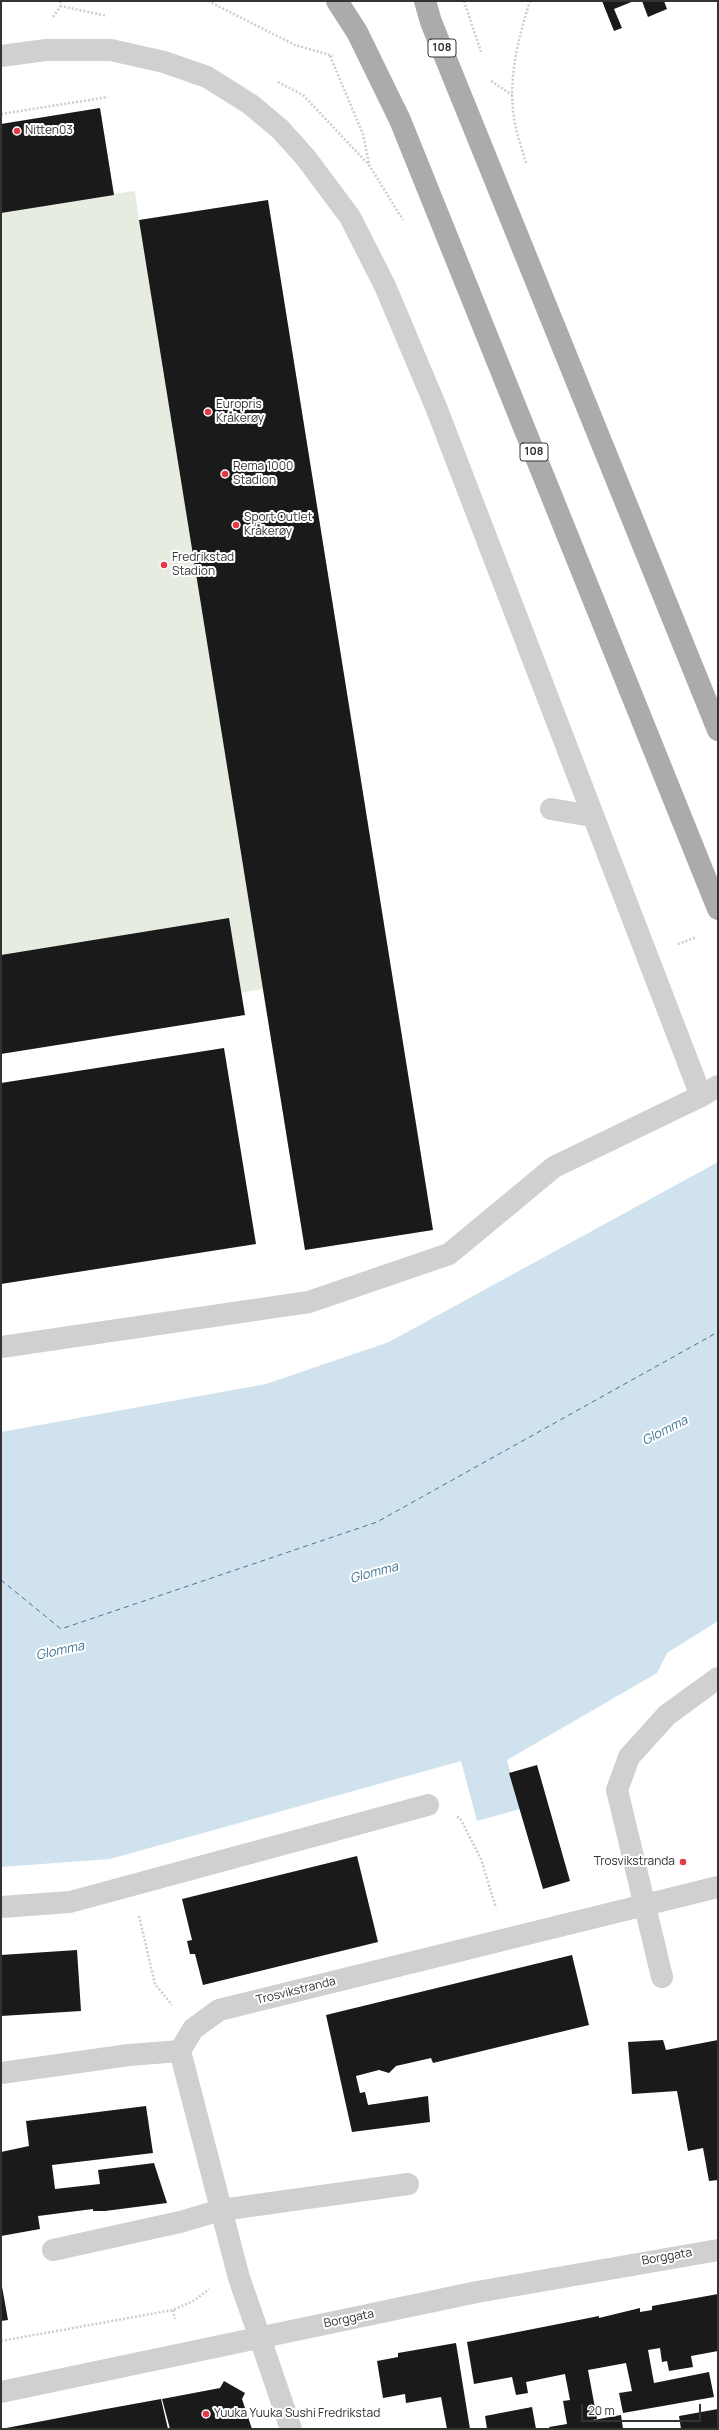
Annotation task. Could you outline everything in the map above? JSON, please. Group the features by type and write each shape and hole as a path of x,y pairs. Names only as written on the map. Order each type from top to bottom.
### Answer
{"main road":[{"name":"108","path":"337,1 357,32 400,120 718,910"},
{"name":"108","path":"425,1 431,22 718,730"}],"street":[{"path":"1,56 46,50 111,50 164,62 207,77 250,104 280,129 306,158 350,217 385,286 436,407 591,816 709,1091 554,1167 449,1254 309,1302 1,1347"},
{"path":"551,809 591,816"},
{"path":"662,1977 617,1790 629,1757 667,1715 718,1678"},
{"path":"1,1907 70,1902 131,1887 428,1805"},
{"name":"Trosvikstranda","path":"180,2051 193,2029 219,2010 718,1887"},
{"path":"1,2073 129,2055 180,2051 239,2278 291,2429"},
{"path":"53,2250 180,2222 221,2210 408,2184"},
{"name":"Borggata","path":"1,2392 477,2292 712,2249"}],"path":[{"path":"208,1 295,45 330,56 340,56"},
{"path":"464,1 483,59"},
{"path":"528,171 514,119 512,95 515,58 530,1"},
{"path":"330,56 363,134 369,165"},
{"path":"488,74 490,81 512,95"},
{"path":"1,114 108,97"},
{"path":"678,944 697,937"},
{"path":"428,1805 437,1806 460,1818 481,1859 500,1921 502,1940"},
{"path":"131,1887 155,1984 193,2029"},
{"path":"1,2341 173,2310 195,2300 212,2286"},
{"path":"173,2310 175,2319"}],"shaded area":[{"name":"Fredrikstad Stadion","path":"100,108 114,194 135,191 139,220 268,200 433,1230 305,1250 263,989 1,1032 1,124"}],"water":[{"name":"Glomma","path":"718,1162 718,1621 667,1653 657,1673 507,1760 520,1809 477,1821 461,1761 110,1859 1,1867 1,1432 266,1384 389,1342"}],"building":[{"path":"602,1 634,1 614,9 622,28 614,31"},
{"path":"642,1 664,1 667,9 648,17"},
{"path":"100,108 114,195 1,213 1,124"},
{"path":"268,200 433,1230 305,1250 139,220"},
{"path":"229,918 245,1015 1,1054 1,955"},
{"path":"224,1048 256,1244 1,1284 1,1083"},
{"path":"537,1765 570,1881 543,1889 509,1773"},
{"path":"357,1856 378,1942 203,1985 195,1954 190,1954 187,1941 192,1940 182,1899"},
{"path":"77,1950 81,2011 1,2016 1,1955"},
{"path":"572,1955 589,2025 433,2063 431,2058 396,2066 389,2073 379,2070 356,2076 360,2093 365,2092 368,2105 428,2096 430,2122 352,2132 326,2015"},
{"path":"663,2040 666,2050 718,2040 718,2180 709,2181 703,2148 688,2151 677,2091 632,2094 628,2042"},
{"path":"146,2106 153,2153 52,2165 55,2189 100,2184 98,2170 154,2163 167,2203 105,2211 93,2211 93,2209 38,2216 40,2229 1,2236 1,2152 29,2146 26,2121"},
{"path":"1,2281 8,2320 1,2321"},
{"path":"718,2294 718,2351 691,2356 693,2367 669,2371 667,2361 662,2362 660,2348 648,2350 654,2383 709,2372 714,2397 623,2413 619,2393 632,2391 626,2363 588,2370 597,2419 588,2421 621,2415 623,2429 550,2429 549,2427 567,2424 563,2401 570,2400 565,2374 526,2382 528,2393 516,2395 512,2377 474,2384 467,2342 599,2316 599,2318 640,2308 640,2312 652,2310 652,2306"},
{"path":"456,2343 470,2429 447,2429 441,2397 406,2403 405,2394 383,2398 377,2361 398,2357 398,2353"},
{"name":"Yuuka Yuuka Sushi Fredrikstad","path":"224,2381 245,2393 242,2399 252,2429 170,2429 162,2399 220,2388"},
{"path":"161,2399 168,2429 1,2429 95,2411"},
{"path":"532,2407 536,2429 487,2429 485,2416"},
{"path":"718,2409 718,2429 681,2429 679,2416"}],"ferry route":[{"path":"1,1580 61,1629 377,1522 718,1332"}],"place":[{"name":"Nitten03","path":"17,131"},
{"name":"Europris Kråkerøy","path":"208,412"},
{"name":"Rema 1000 Stadion","path":"225,474"},
{"name":"Sport Outlet Kråkerøy","path":"236,525"},
{"name":"Fredrikstad Stadion","path":"164,565"},
{"name":"Trosvikstranda","path":"683,1862"},
{"name":"Yuuka Yuuka Sushi Fredrikstad","path":"206,2414"}]}
